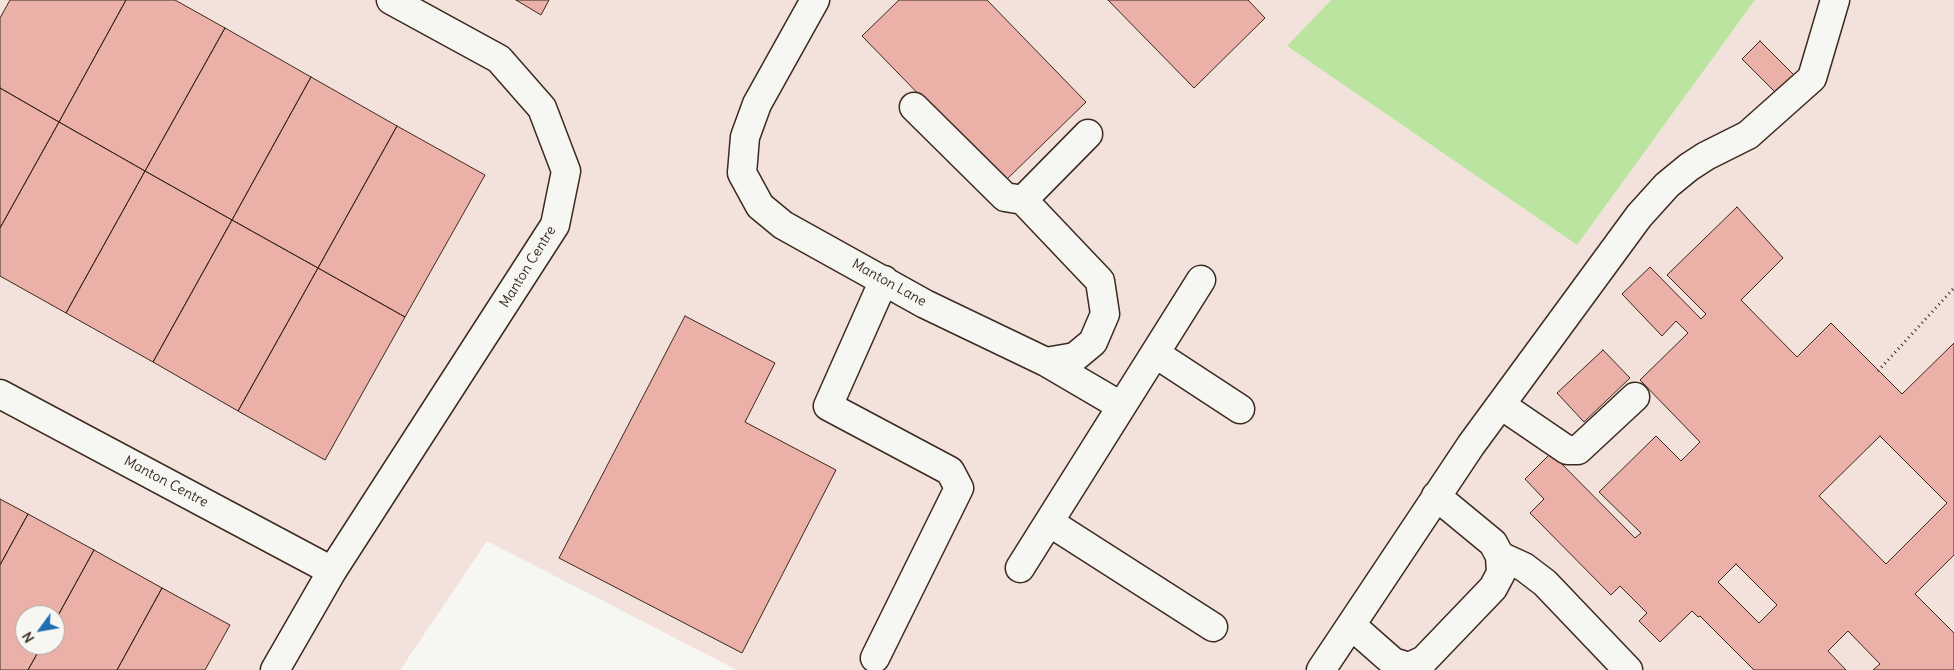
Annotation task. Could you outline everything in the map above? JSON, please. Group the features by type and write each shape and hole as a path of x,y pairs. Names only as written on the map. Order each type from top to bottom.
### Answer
{"street":[{"name":"Manton Centre","path":"275,670 332,571 555,225 566,171 542,108 499,59 391,0"},
{"name":"Manton Lane","path":"815,0 757,104 745,137 742,173 760,206 782,225 926,304 1046,362 1121,406"},
{"path":"1321,670 1436,496 1639,216 1667,185 1689,167 1706,156 1748,135 1812,78 1835,0"},
{"path":"914,106 1005,197 1032,210 1100,281 1105,314 1093,342 1075,357 1046,362"},
{"path":"1032,210 1088,134"},
{"path":"874,658 959,488 950,471 828,406 884,280"},
{"path":"1020,568 1201,280"},
{"path":"1156,354 1240,409"},
{"name":"Manton Centre","path":"0,394 332,571"},
{"path":"1501,405 1567,450 1578,450 1635,397"},
{"path":"1351,626 1393,662 1409,667 1424,660 1493,588 1501,573 1500,556 1492,543 1436,496"},
{"path":"1049,522 1214,627"},
{"path":"1500,556 1524,567 1545,583 1628,670"}],"path":[{"path":"1878,371 1954,288"}],"shaded area":[{"path":"0,0 1331,0 1287,46 1577,245 1755,0 1954,0 1954,670 737,670 487,541 400,670 0,670"}],"green space":[{"path":"1331,0 1755,0 1577,245 1287,46"}],"building":[{"path":"10,0 126,0 59,122 0,88 0,18"},
{"path":"126,0 175,0 225,28 145,171 59,122"},
{"path":"516,0 549,0 541,15"},
{"path":"899,0 987,0 1086,102 1004,182 862,36"},
{"path":"1108,0 1248,0 1265,18 1194,88"},
{"path":"225,28 311,77 232,220 145,171"},
{"path":"1760,41 1796,77 1778,95 1742,59"},
{"path":"311,77 397,126 318,268 232,220"},
{"path":"0,88 59,122 0,228"},
{"path":"59,122 145,171 66,313 0,276 0,228"},
{"path":"397,126 485,175 405,317 318,268"},
{"path":"145,171 232,220 153,362 66,313"},
{"path":"1737,207 1783,258 1741,300 1797,357 1831,323 1902,394 1954,343 1954,555 1915,594 1954,633 1954,670 1873,670 1880,664 1848,631 1828,651 1846,670 1754,670 1700,616 1698,617 1692,611 1660,642 1639,621 1647,613 1620,586 1611,595 1530,513 1544,499 1525,479 1551,453 1635,538 1641,533 1599,492 1656,436 1681,461 1700,442 1640,380 1688,333 1676,321 1662,336 1622,294 1650,267 1701,319 1706,314 1667,275","holes":["1880,436 1947,503 1886,564 1819,496","1736,564 1777,605 1759,623 1718,582"]},
{"path":"232,220 318,268 238,411 153,362"},
{"path":"318,268 405,317 325,460 238,411"},
{"path":"685,316 775,363 745,422 836,470 742,653 559,558"},
{"path":"1603,350 1630,378 1584,422 1557,393"},
{"path":"0,499 28,514 0,565"},
{"path":"28,514 94,550 64,605 15,605 15,655 36,655 28,670 0,670 0,565"},
{"path":"94,550 162,588 117,670 28,670 36,655 65,655 64,605"},
{"path":"162,588 230,625 205,670 117,670"}]}
